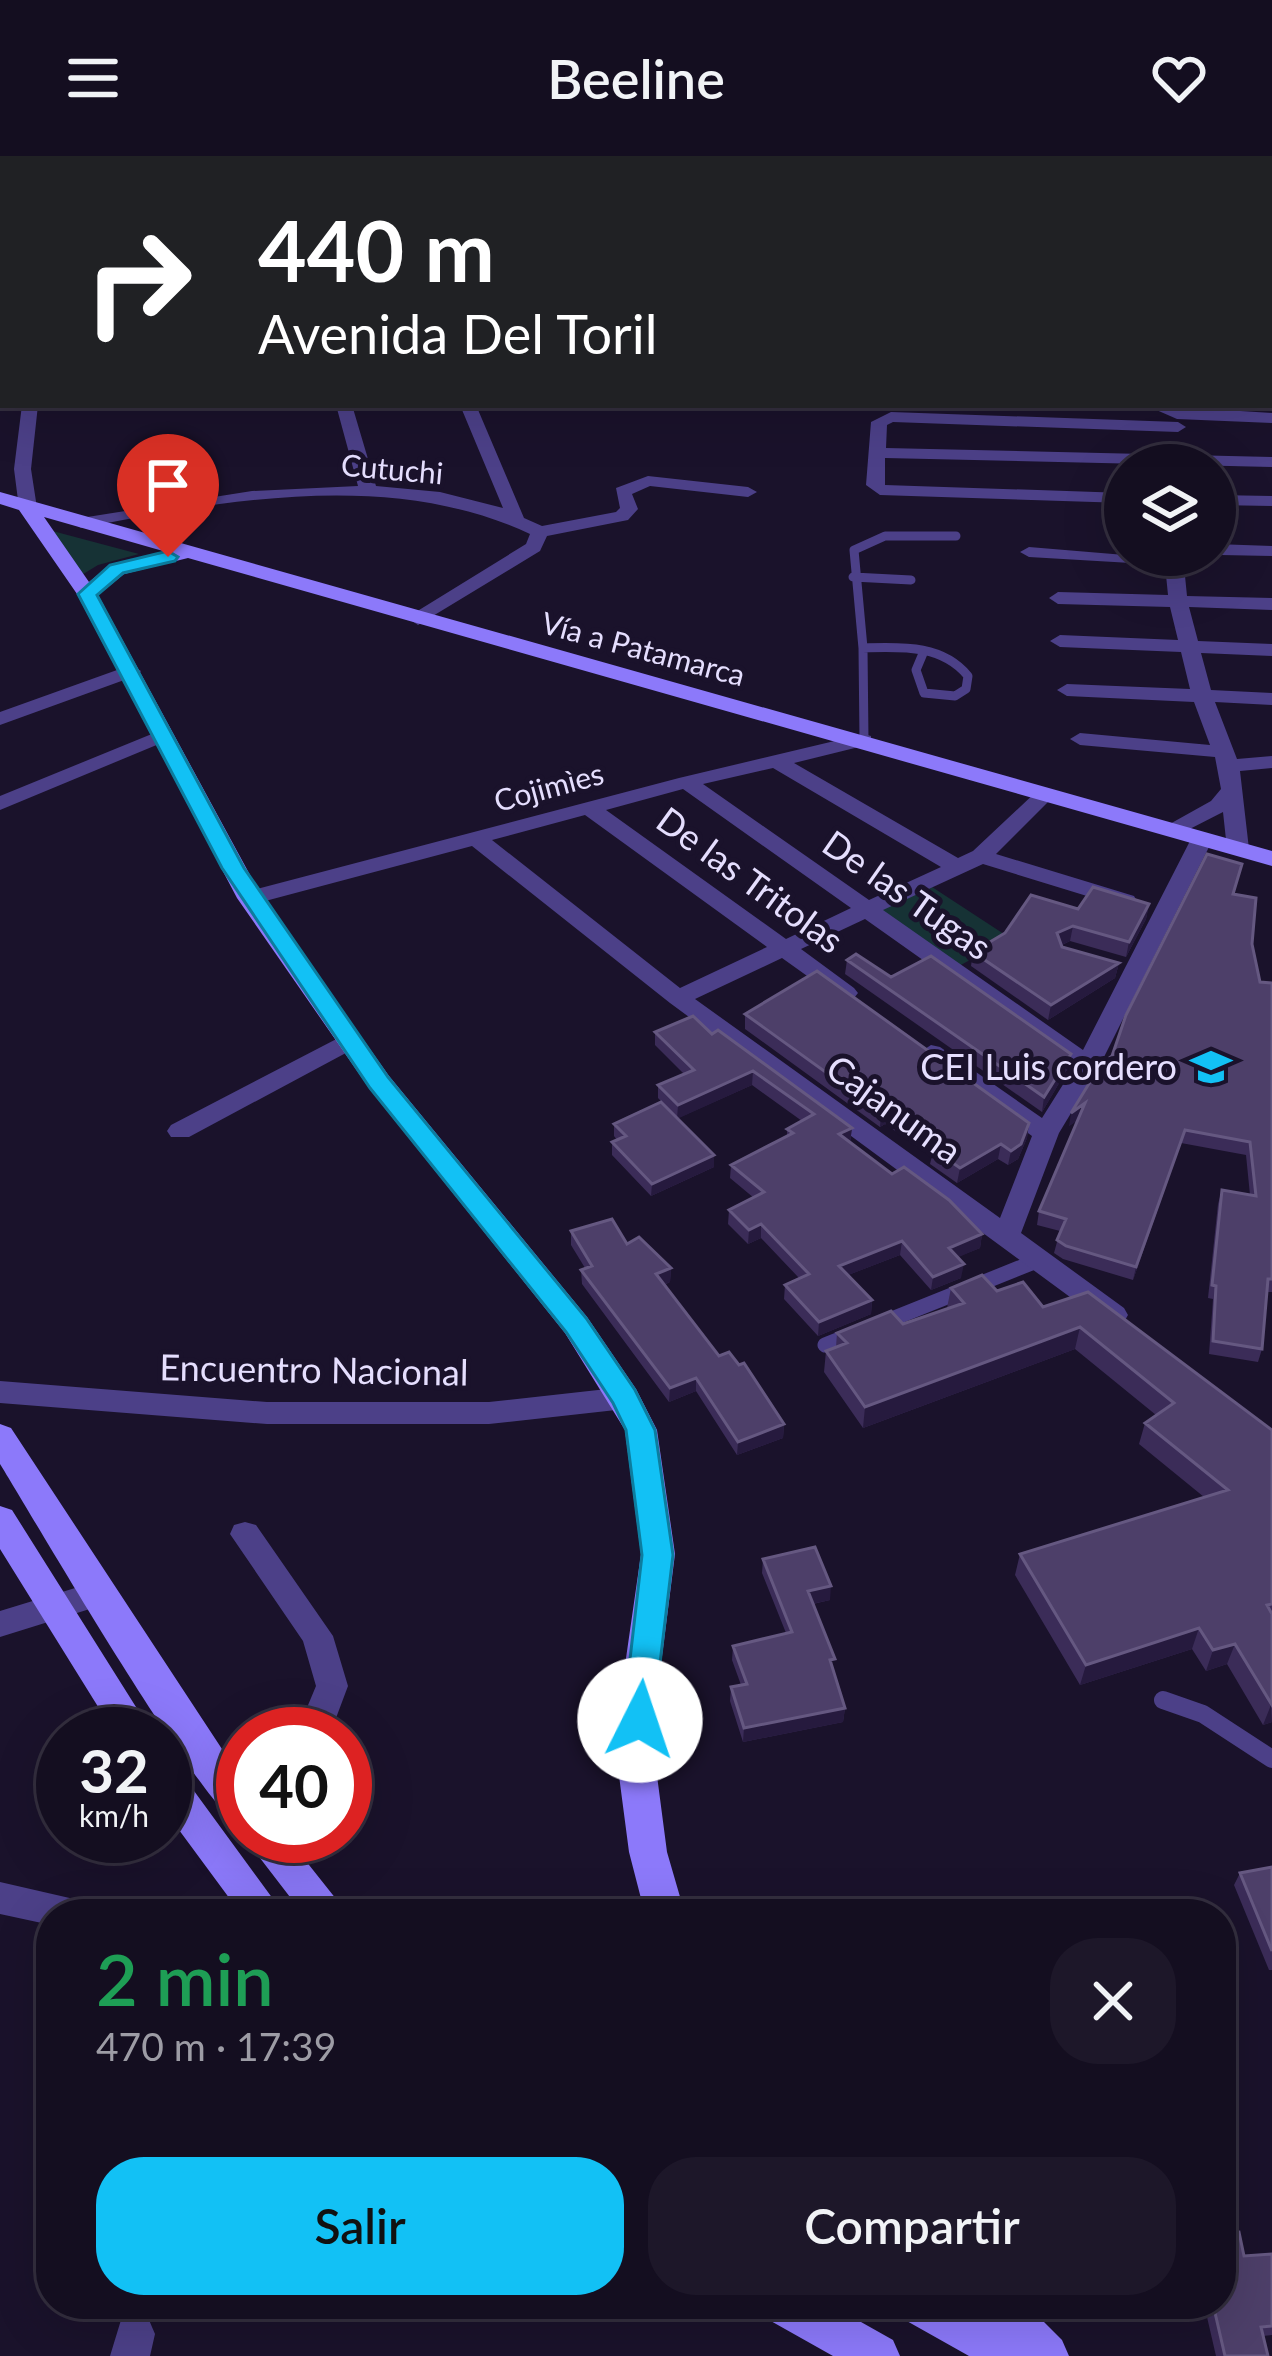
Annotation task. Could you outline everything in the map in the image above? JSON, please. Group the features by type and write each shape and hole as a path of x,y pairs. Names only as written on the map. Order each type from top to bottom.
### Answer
{"street":[{"path":"30,408 23,491 14,503 87,594 250,898 348,1041 576,1325 625,1398 640,1430 658,1555 642,1672 638,1768 648,1852 661,1899"},
{"path":"345,408 368,490"},
{"path":"469,408 516,517"},
{"path":"1158,408 1177,420 1184,444"},
{"path":"1104,498 892,493 875,485 879,422 891,418 1177,420 1242,410 1272,418"},
{"path":"879,453 1104,460"},
{"path":"1236,462 1272,462"},
{"path":"418,619 534,548 541,532 622,516 629,509 622,492 629,485 648,481 748,492"},
{"name":"Cutuchi","path":"81,523 158,509 368,490 429,496 516,517 541,532"},
{"path":"1236,500 1272,501"},
{"name":"Vía a Patamarca","path":"14,503 864,740 1271,861"},
{"path":"1236,552 1272,551"},
{"path":"1028,552 1104,556"},
{"path":"87,594 117,569 168,557 206,556"},
{"path":"1176,576 1202,696 1226,759 1238,849"},
{"path":"1058,598 1272,604"},
{"path":"1060,640 1272,650"},
{"path":"0,719 130,671"},
{"path":"1067,690 1272,699"},
{"path":"0,804 164,735"},
{"name":"Cojimìes","path":"250,898 686,782 864,740"},
{"path":"1080,740 1272,762"},
{"path":"778,762 957,867"},
{"name":"De las Tugas","path":"686,782 1088,1065"},
{"path":"1170,830 1219,806 1230,790"},
{"path":"678,998 981,856 1045,794"},
{"name":"De las Tritolas","path":"589,808 858,1001"},
{"name":"Cajanuma","path":"477,838 678,998 1128,1326"},
{"path":"1007,1234 1046,1133 1088,1065 1123,968 1164,913 1202,839"},
{"path":"981,856 1164,913"},
{"path":"180,1131 348,1041"},
{"path":"914,1041 1046,1133"},
{"name":"Encuentro Nacional","path":"0,1392 267,1413 489,1413 625,1398"},
{"path":"0,1437 216,1771"},
{"path":"0,1520 118,1707"},
{"path":"245,1534 316,1636 332,1686 324,1707"},
{"path":"0,1624 98,1594"},
{"path":"192,1821 244,1899"},
{"path":"285,1863 315,1899"},
{"path":"0,1898 36,1906"},
{"path":"812,2319 877,2356"},
{"path":"1009,2319 1046,2356"},
{"path":"943,2321 1013,2356"}],"lane":[{"path":"864,740 863,648 851,557 862,543 885,536 956,536"},
{"path":"853,577 911,580"},
{"path":"863,648 924,651 961,664 968,676 965,689 956,696 924,693 916,670 924,651"},
{"path":"825,1345 1039,1260"},
{"path":"1162,1700 1203,1714 1272,1759"}],"green space":[{"path":"45,529 139,554 98,565 80,576"},
{"path":"929,885 1010,938 959,966 878,912"}],"building":[{"path":"1207,854 1242,864 1233,894 1256,898 1252,944 1260,982 1272,983 1272,1279 1268,1279 1262,1349 1213,1341 1216,1286 1212,1285 1222,1190 1256,1196 1250,1142 1185,1130 1136,1267 1066,1246 1057,1240 1066,1219 1039,1211 1085,1103 1071,1113 1101,1064 1112,1056 1126,1015"},
{"path":"1093,887 1149,904 1129,942 1073,926 1057,933 1062,947 1119,963 1051,1005 973,952 1005,933 1031,895 1078,909"},
{"path":"856,954 891,977 931,956 1071,1054 1044,1097 847,960"},
{"path":"817,971 1029,1123 1021,1144 1011,1151 1001,1144 960,1168 933,1149 939,1145 887,1109 881,1112 745,1014"},
{"path":"693,1016 712,1034 718,1030 852,1128 839,1134 892,1174 904,1167 949,1200 982,1234 949,1248 964,1264 933,1277 902,1241 839,1266 872,1300 819,1322 785,1285 809,1274 761,1224 749,1230 729,1210 764,1192 731,1165 793,1133 787,1129 814,1114 753,1071 678,1105 658,1085 694,1070 655,1032"},
{"path":"661,1102 714,1155 652,1184 612,1142 626,1136 614,1124"},
{"path":"612,1219 627,1244 639,1237 671,1268 656,1274 719,1356 729,1352 739,1365 744,1363 784,1424 738,1442 696,1378 670,1388 581,1270 592,1266 571,1231"},
{"path":"982,1275 997,1291 1023,1282 1043,1307 1088,1292 1272,1430 1272,1604 1267,1605 1272,1614 1272,1705 1235,1644 1213,1650 1199,1628 1086,1665 1020,1554 1228,1490 1145,1423 1174,1403 1080,1327 865,1407 826,1351 847,1343 837,1333 891,1311 903,1324 964,1303 951,1288"},
{"path":"815,1547 831,1586 808,1591 835,1659 830,1660 845,1708 744,1728 731,1687 747,1684 733,1646 792,1632 763,1559"},
{"path":"1272,1867 1272,1951 1240,1873"},
{"path":"1236,2232 1244,2256 1272,2254 1272,2326 1261,2327 1268,2356 1225,2356 1216,2319 1236,2319"}],"place":[{"name":"CEI Luis cordero","path":"1211,1067"}],"route":[{"path":"168,557 117,569 87,594 233,868 348,1041 576,1325 625,1398 640,1430 658,1555 640,1720"}]}
